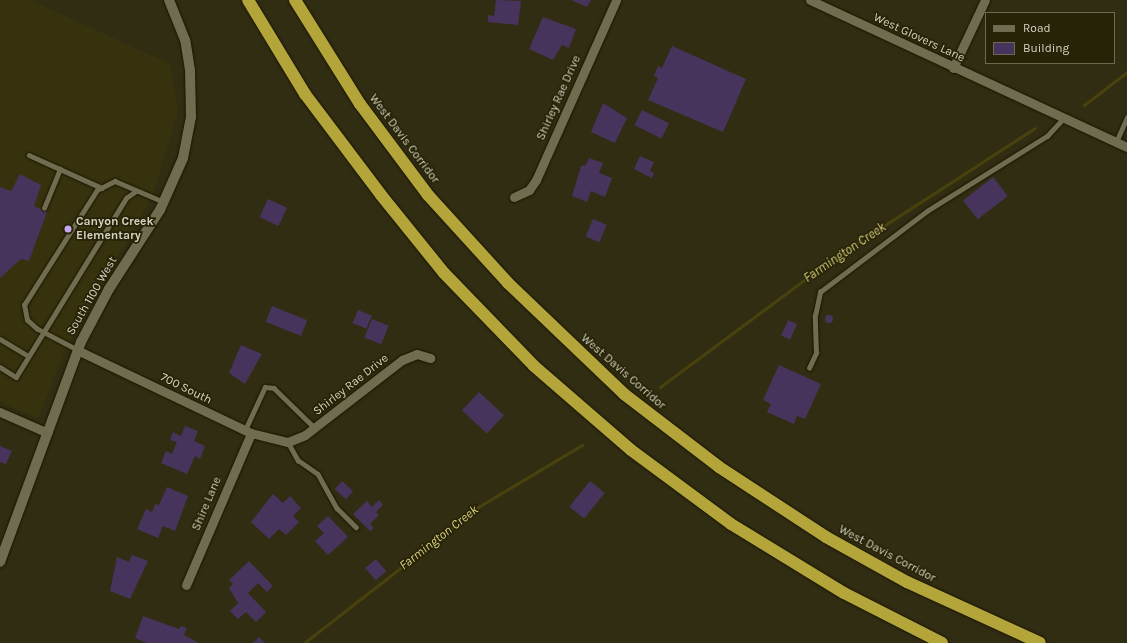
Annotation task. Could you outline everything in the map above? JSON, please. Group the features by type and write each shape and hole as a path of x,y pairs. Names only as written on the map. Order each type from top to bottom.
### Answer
{"highway":[{"path":"248,0 305,94 381,195 454,284 534,366 631,450 725,520 838,589 942,643"},
{"name":"West Davis Corridor","path":"295,0 360,104 428,194 508,283 624,394 720,467 826,537 914,585 1040,643"}],"street":[{"name":"South 1100 West","path":"0,562 77,350 109,289 164,202 183,158 192,102 188,55 169,0"},
{"name":"Shirley Rae Drive","path":"514,197 528,190 536,180 616,0"},
{"name":"West Glovers Lane","path":"810,0 953,68 1127,147"},
{"path":"953,68 985,0"},
{"name":"700 South","path":"77,350 248,431 288,442"},
{"name":"Shirley Rae Drive","path":"288,442 315,428 402,360 417,354 430,358"},
{"path":"0,412 48,432"},
{"name":"Shire Lane","path":"186,585 248,431"}],"lane":[{"path":"1116,142 1127,116"},
{"path":"808,368 816,352 815,316 820,292 927,211 1047,136 1064,118"},
{"path":"29,155 102,188"},
{"path":"44,208 60,169"},
{"path":"77,350 43,332 27,320 24,305 97,190 115,181 164,202"},
{"path":"0,367 16,377 126,198 136,191"},
{"path":"0,339 28,356"},
{"path":"248,431 265,387 274,388 315,428"},
{"path":"288,442 298,460 318,474 337,508 356,527"}],"shaded area":[{"name":"Canyon Creek Elementary","path":"0,0 30,0 170,64 178,111 152,197 65,349 38,418 0,402"}],"building":[{"path":"496,0 521,1 518,25 488,22 488,15 494,16"},
{"path":"571,0 591,0 587,7"},
{"path":"543,17 576,29 569,48 562,45 553,60 529,49"},
{"path":"672,46 746,79 723,132 648,100 658,78 654,76 658,66 662,68"},
{"path":"603,103 627,118 615,143 591,132"},
{"path":"642,110 669,123 662,138 635,125"},
{"path":"640,156 654,162 650,171 654,173 652,178 634,169"},
{"path":"589,158 603,163 599,173 612,178 605,197 591,191 587,202 572,196 581,166 586,165"},
{"name":"Canyon Creek Elementary","path":"20,174 41,185 34,206 47,212 29,261 21,259 0,278 0,187 11,191"},
{"path":"993,177 1008,196 978,219 963,200"},
{"path":"268,199 287,208 279,226 260,217"},
{"path":"593,219 607,225 599,242 586,236"},
{"path":"272,306 307,320 301,336 266,322"},
{"path":"358,310 372,316 366,329 353,323"},
{"path":"829,315 832,316 832,322 829,323 826,322 825,319 826,316"},
{"path":"372,319 389,326 381,344 365,338"},
{"path":"788,320 797,324 790,340 781,336"},
{"path":"241,345 262,354 245,384 229,373"},
{"path":"779,365 821,384 805,419 797,416 794,424 767,412 771,404 763,400"},
{"path":"479,392 504,415 487,433 462,410"},
{"path":"185,426 198,431 194,441 205,446 200,459 195,456 187,474 161,463 166,451 172,454 177,442 170,440 173,432 181,436"},
{"path":"0,446 12,451 6,464 0,462"},
{"path":"342,481 353,491 346,499 335,489"},
{"path":"590,481 605,493 584,519 569,507"},
{"path":"167,487 188,496 175,531 163,526 158,538 137,529 146,509 152,512 155,504 159,505"},
{"path":"273,494 283,503 290,496 301,508 293,516 299,522 286,535 279,529 269,539 251,522"},
{"path":"379,500 383,505 376,512 379,515 370,524 374,528 370,531 353,514 367,501 372,507"},
{"path":"328,516 348,537 328,555 315,541 324,533 317,526"},
{"path":"132,555 148,561 130,599 110,591 117,557 129,562"},
{"path":"376,559 386,571 376,580 365,568"},
{"path":"249,561 273,586 267,592 258,583 248,593 266,612 256,622 246,612 238,619 230,611 238,603 229,588 233,584 229,580"},
{"path":"143,616 179,629 181,626 187,628 184,635 199,643 147,643 135,638"},
{"path":"259,637 265,643 253,643"}],"waterway":[{"name":"Farmington Creek","path":"1084,105 1127,72"},
{"name":"Farmington Creek","path":"660,387 834,258 1035,128"},
{"name":"Farmington Creek","path":"304,643 480,506 582,445"}],"place":[{"name":"Canyon Creek Elementary","path":"68,229"}]}
